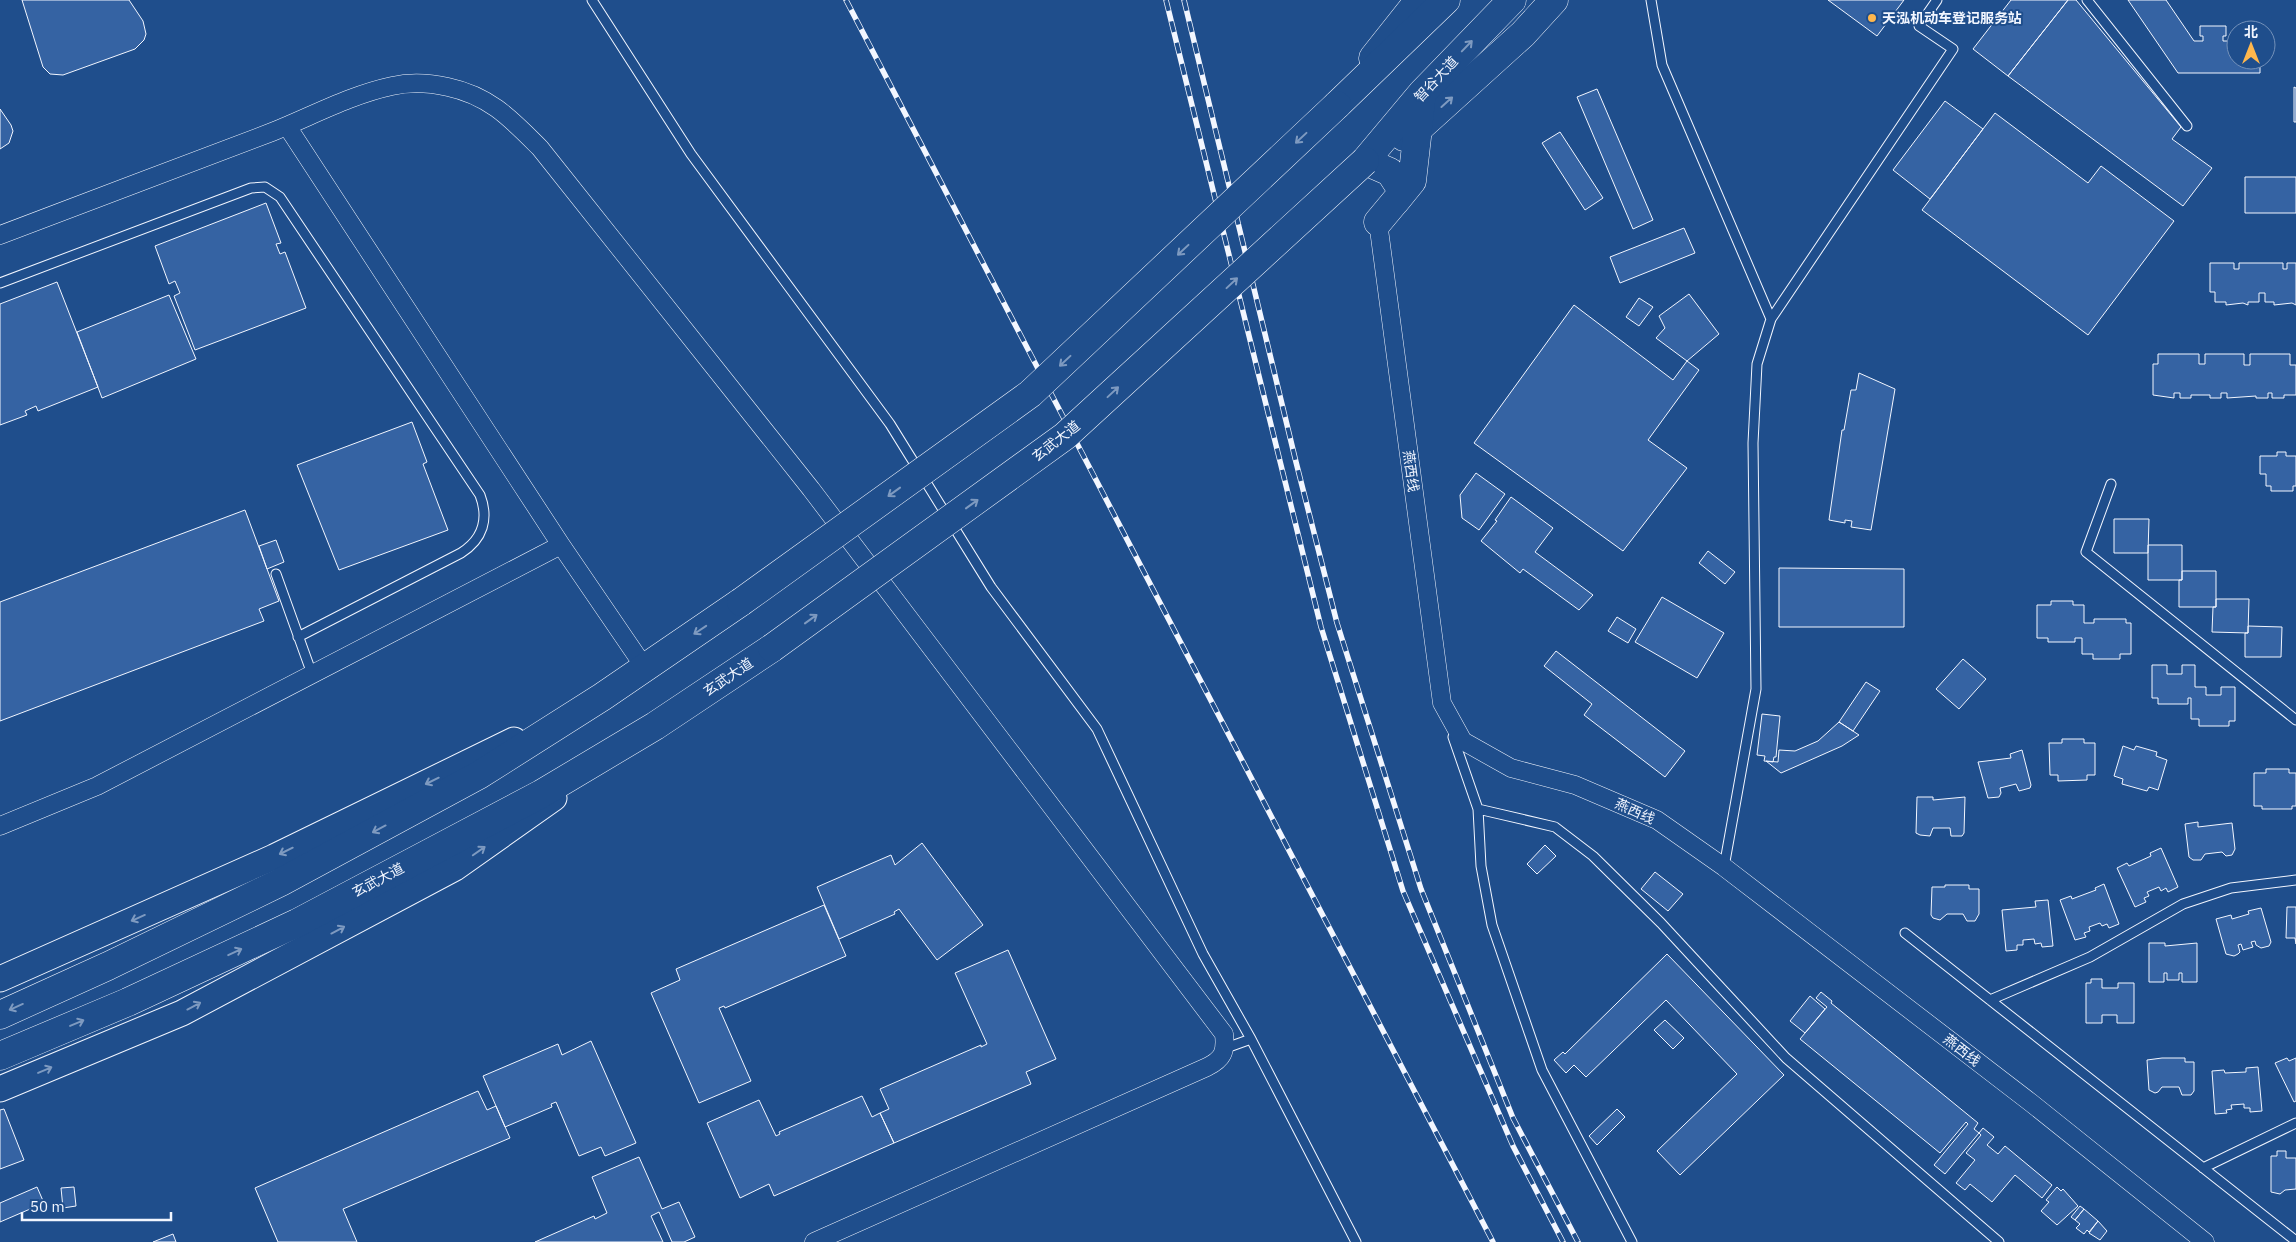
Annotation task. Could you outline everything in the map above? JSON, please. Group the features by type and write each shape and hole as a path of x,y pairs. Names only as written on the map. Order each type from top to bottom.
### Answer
{"main road":[{"path":"1337,105 1419,0"},
{"path":"0,1014 108,966 281,882 479,775 602,697 741,602 1030,394 1446,0"},
{"name":"智谷大道","path":"1365,161 1422,93 1512,0"},
{"path":"1365,161 1419,128 1523,34 1554,0"},
{"path":"1378,222 1412,181 1422,93"},
{"path":"1365,161 1390,172 1403,192 1378,222"},
{"name":"玄武大道","path":"0,1056 128,1002 297,923 541,794 655,726 772,648 1065,436 1365,161"}],"street":[{"path":"0,235 287,126 364,93 394,86 419,84 447,87 477,95 502,110 540,148 811,489 1224,1034 1226,1048 1221,1060 1208,1067 814,1242"},
{"path":"287,126 561,545 645,668"},
{"name":"燕西线","path":"1378,222 1442,703 1463,741 1511,768 1575,785 1657,820 1724,866 2022,1096 2206,1242"},
{"path":"0,826 97,786 561,545"},
{"path":"0,979 274,857 602,697"},
{"path":"0,1089 182,1013 456,868 655,726"}],"lane":[{"path":"592,0 691,154 890,424 991,587 1097,730 1203,954 1251,1039 1356,1242"},
{"path":"1650,0 1662,65 1770,319"},
{"path":"1724,866 1756,689 1753,443 1757,364 1770,319 1953,49 1919,26 1936,0"},
{"path":"2087,0 2187,126"},
{"path":"0,283 251,188 265,187 271,189 280,197 480,495 485,515 480,534 469,548 298,637"},
{"path":"2110,484 2086,552 2296,720"},
{"path":"276,574 312,674"},
{"path":"1442,703 1478,809 1480,866 1492,925 1542,1070 1632,1242"},
{"path":"1478,809 1555,827 1593,856 1661,923 1786,1058 1998,1242"},
{"path":"1990,1000 2090,957 2182,904 2231,888 2296,880"},
{"path":"1906,933 2296,1241"},
{"path":"1226,1048 1251,1039"},
{"path":"2203,1168 2296,1123"}],"building":[{"path":"22,0 129,0 143,21 146,34 144,40 135,49 63,75 50,74 43,67"},
{"name":"天泓机动车登记服务站","path":"1828,0 1904,0 1877,36"},
{"path":"2011,0 2068,0 2008,76 1973,49"},
{"path":"2068,0 2076,0 2181,127 2172,139 2212,168 2183,206 2008,76"},
{"path":"2128,0 2166,0 2194,41 2203,41 2203,36 2200,36 2200,26 2226,26 2226,36 2223,36 2223,41 2226,41 2226,70 2260,70 2260,73 2178,73"},
{"path":"2294,87 2296,88 2296,122 2294,122"},
{"path":"1597,89 1653,220 1633,229 1577,97"},
{"path":"1945,101 1983,129 1930,199 1893,170"},
{"path":"0,109 13,131 9,143 0,149"},
{"path":"1995,113 2088,183 2101,166 2174,221 2088,335 1922,210"},
{"path":"1560,132 1603,198 1585,210 1542,143"},
{"path":"2245,177 2296,177 2296,213 2245,213"},
{"path":"266,203 281,243 276,244 280,254 285,252 306,308 195,350 174,296 180,293 175,281 169,284 155,246"},
{"path":"1684,228 1695,253 1620,283 1610,257"},
{"path":"2210,263 2234,263 2234,269 2239,269 2239,263 2283,263 2283,269 2287,269 2287,263 2296,263 2296,305 2292,303 2274,305 2274,302 2265,302 2265,293 2259,293 2259,302 2248,302 2248,305 2243,303 2226,305 2226,302 2215,302 2215,292 2210,292"},
{"path":"57,282 98,387 38,411 36,406 25,411 27,415 0,425 0,304"},
{"path":"1689,294 1719,334 1687,361 1656,338 1665,328 1659,316"},
{"path":"169,295 196,359 102,398 77,332"},
{"path":"1639,298 1653,307 1639,326 1626,317"},
{"path":"1574,305 1673,380 1687,361 1699,370 1648,440 1687,468 1623,551 1474,443"},
{"path":"2158,354 2199,354 2199,364 2205,364 2205,354 2244,354 2244,365 2250,365 2250,354 2290,354 2290,365 2296,365 2296,395 2272,398 2272,393 2268,393 2268,398 2256,398 2256,396 2227,398 2227,393 2221,393 2221,398 2210,398 2210,395 2191,395 2191,398 2180,398 2180,393 2174,393 2174,398 2153,395 2153,364 2158,364"},
{"path":"1859,373 1895,389 1871,530 1851,527 1852,521 1845,520 1845,523 1829,520 1842,430 1844,430 1851,390 1856,390"},
{"path":"412,422 427,462 423,464 448,530 339,570 297,465"},
{"path":"2277,452 2286,452 2286,456 2296,456 2296,486 2293,486 2293,491 2271,491 2271,486 2266,486 2266,474 2260,474 2260,456 2277,456"},
{"path":"1476,473 1505,494 1479,530 1462,518 1460,495"},
{"path":"1511,497 1553,528 1535,552 1593,595 1579,610 1523,569 1520,573 1481,541 1497,521 1495,520"},
{"path":"245,510 279,601 259,609 264,621 0,721 0,602"},
{"path":"2114,519 2149,519 2148,553 2114,553"},
{"path":"276,540 284,562 267,569 259,546"},
{"path":"2148,545 2182,545 2182,580 2148,580"},
{"path":"1708,551 1735,572 1725,584 1699,563"},
{"path":"1779,568 1904,569 1904,627 1779,627"},
{"path":"2182,571 2216,571 2216,607 2179,607 2179,580 2182,580"},
{"path":"1662,597 1724,633 1697,678 1635,642"},
{"path":"2216,599 2249,599 2248,633 2212,632 2213,607 2216,607"},
{"path":"2051,601 2073,601 2073,605 2084,605 2084,623 2094,623 2094,619 2126,619 2126,623 2131,623 2131,654 2120,654 2120,659 2093,659 2093,654 2082,654 2082,638 2075,638 2075,642 2048,642 2048,638 2037,638 2037,605 2051,605"},
{"path":"1617,617 1636,629 1628,643 1608,631"},
{"path":"2248,626 2282,627 2281,657 2245,657 2245,633 2248,633"},
{"path":"1556,651 1685,751 1665,777 1584,715 1592,704 1544,666"},
{"path":"1963,659 1986,679 1959,709 1936,689"},
{"path":"2152,665 2167,665 2167,674 2182,674 2182,665 2195,665 2195,687 2206,687 2206,695 2221,695 2221,687 2235,687 2235,721 2229,721 2229,726 2199,726 2199,719 2191,719 2191,698 2188,698 2188,704 2158,704 2158,698 2152,698"},
{"path":"1866,682 1880,691 1853,731 1839,722"},
{"path":"1762,714 1780,716 1776,757 1774,757 1773,762 1764,761 1765,756 1757,755"},
{"path":"1839,722 1859,735 1842,746 1781,773 1766,761 1778,762 1779,750 1795,751 1818,741"},
{"path":"2062,739 2084,739 2084,743 2095,743 2095,775 2087,775 2087,780 2058,781 2058,775 2050,775 2049,743 2062,743"},
{"path":"2123,746 2134,750 2136,746 2157,752 2156,756 2167,760 2158,790 2149,787 2147,791 2122,784 2123,779 2114,776"},
{"path":"2022,750 2031,785 2030,788 2019,791 2016,784 2000,788 2001,793 1999,797 1988,798 1978,762 2011,758 2010,754"},
{"path":"2266,769 2289,769 2289,773 2296,773 2296,806 2292,806 2292,809 2262,809 2262,806 2254,806 2254,773 2266,773"},
{"path":"1917,797 1933,797 1933,800 1965,797 1964,833 1962,836 1951,836 1950,828 1933,828 1930,836 1916,833"},
{"path":"2198,822 2198,827 2232,823 2235,849 2232,855 2226,856 2222,852 2205,854 2201,860 2193,860 2189,857 2185,824"},
{"path":"922,843 983,925 937,960 899,909 894,912 895,914 839,939 817,887 891,855 895,865"},
{"path":"1545,845 1556,856 1537,874 1527,864"},
{"path":"2161,848 2178,887 2168,892 2166,888 2161,891 2159,887 2147,892 2149,896 2144,898 2146,902 2135,907 2117,868 2127,863 2129,866 2151,856 2150,853"},
{"path":"1655,872 1683,894 1668,911 1641,889"},
{"path":"2104,884 2119,924 2109,928 2107,924 2102,926 2100,923 2089,927 2090,931 2084,933 2086,937 2075,940 2060,900 2071,896 2072,899 2096,890 2095,888"},
{"path":"1945,885 1969,885 1969,889 1979,889 1979,914 1975,921 1967,921 1963,914 1947,914 1940,920 1933,918 1931,915 1932,887 1945,887"},
{"path":"2048,900 2053,946 2042,947 2041,943 2035,944 2034,939 2023,940 2023,945 2017,945 2017,950 2006,951 2002,910 2036,907 2035,901"},
{"path":"824,905 846,956 725,1008 724,1006 719,1008 751,1081 699,1103 651,993 680,980 676,969"},
{"path":"2287,907 2296,907 2296,944 2295,938 2286,938"},
{"path":"2261,908 2271,942 2269,946 2261,948 2256,945 2255,941 2251,942 2253,947 2243,950 2241,944 2238,945 2240,952 2234,956 2226,954 2216,919 2231,915 2232,919 2249,914 2248,911"},
{"path":"2149,943 2165,943 2165,946 2197,943 2197,982 2182,982 2182,973 2179,973 2179,980 2167,980 2167,973 2164,973 2164,982 2149,982"},
{"path":"1008,950 1056,1059 1026,1072 1031,1084 894,1143 880,1113 889,1109 880,1089 987,1044 955,973"},
{"path":"1667,954 1784,1075 1680,1175 1657,1151 1737,1074 1666,1000 1586,1077 1574,1065 1566,1073 1554,1060 1563,1052 1565,1054"},
{"path":"2091,979 2102,979 2102,988 2118,988 2118,983 2134,983 2134,1023 2117,1023 2117,1015 2102,1015 2102,1023 2086,1023 2086,983 2091,983"},
{"path":"1821,992 1832,1001 1831,1003 1978,1123 1974,1129 1979,1133 1945,1174 1934,1165 1968,1124 1966,1122 1940,1153 1800,1039 1827,1007 1816,998"},
{"path":"1810,996 1825,1009 1805,1033 1790,1021"},
{"path":"1665,1020 1684,1038 1673,1049 1654,1030"},
{"path":"591,1041 636,1143 605,1156 601,1147 579,1156 556,1102 551,1104 552,1107 505,1127 483,1076 558,1044 562,1055"},
{"path":"2185,1058 2185,1062 2194,1062 2194,1091 2191,1095 2182,1095 2179,1087 2162,1087 2155,1093 2149,1090 2147,1060"},
{"path":"2287,1058 2289,1061 2296,1058 2296,1101 2294,1102 2275,1063"},
{"path":"2258,1067 2262,1111 2250,1112 2250,1108 2244,1108 2244,1104 2231,1105 2232,1109 2226,1110 2227,1113 2215,1114 2212,1071 2224,1070 2225,1073 2246,1072 2246,1068"},
{"path":"478,1091 487,1110 496,1106 510,1138 343,1209 357,1242 278,1242 255,1188"},
{"path":"862,1096 872,1117 880,1113 894,1143 774,1196 769,1184 740,1198 707,1123 759,1100 776,1136 780,1134 779,1132"},
{"path":"4,1109 24,1160 0,1169 0,1110"},
{"path":"1617,1109 1625,1117 1597,1145 1589,1136"},
{"path":"1983,1128 1994,1137 1987,1145 1998,1154 2005,1146 2052,1185 2042,1198 2015,1175 1992,1202 1970,1184 1965,1190 1956,1183 1975,1160 1966,1153 1981,1135 1979,1133"},
{"path":"2277,1151 2286,1151 2286,1158 2296,1158 2296,1189 2285,1190 2280,1194 2271,1192 2271,1156 2277,1156"},
{"path":"639,1157 662,1209 679,1202 695,1237 684,1242 672,1242 659,1212 651,1216 663,1242 535,1242 594,1216 595,1219 607,1213 592,1177"},
{"path":"37,1187 44,1203 0,1222 0,1203"},
{"path":"74,1187 76,1206 63,1208 61,1188"},
{"path":"2057,1187 2061,1191 2063,1189 2078,1206 2057,1225 2041,1211 2049,1202 2046,1200"},
{"path":"2080,1206 2084,1209 2075,1220 2071,1217"},
{"path":"2084,1209 2098,1221 2089,1232 2087,1230 2084,1234 2076,1228 2080,1224 2075,1220"},
{"path":"2098,1221 2107,1231 2100,1240 2089,1233"},
{"path":"173,1234 176,1242 153,1242"}],"railway":[{"path":"846,0 1493,1242"},
{"path":"1166,0 1321,627 1403,891 1513,1146 1563,1242"},
{"path":"1184,0 1337,623 1421,889 1513,1118 1578,1242"}],"place":[{"name":"天泓机动车登记服务站","path":"1872,18"}]}
